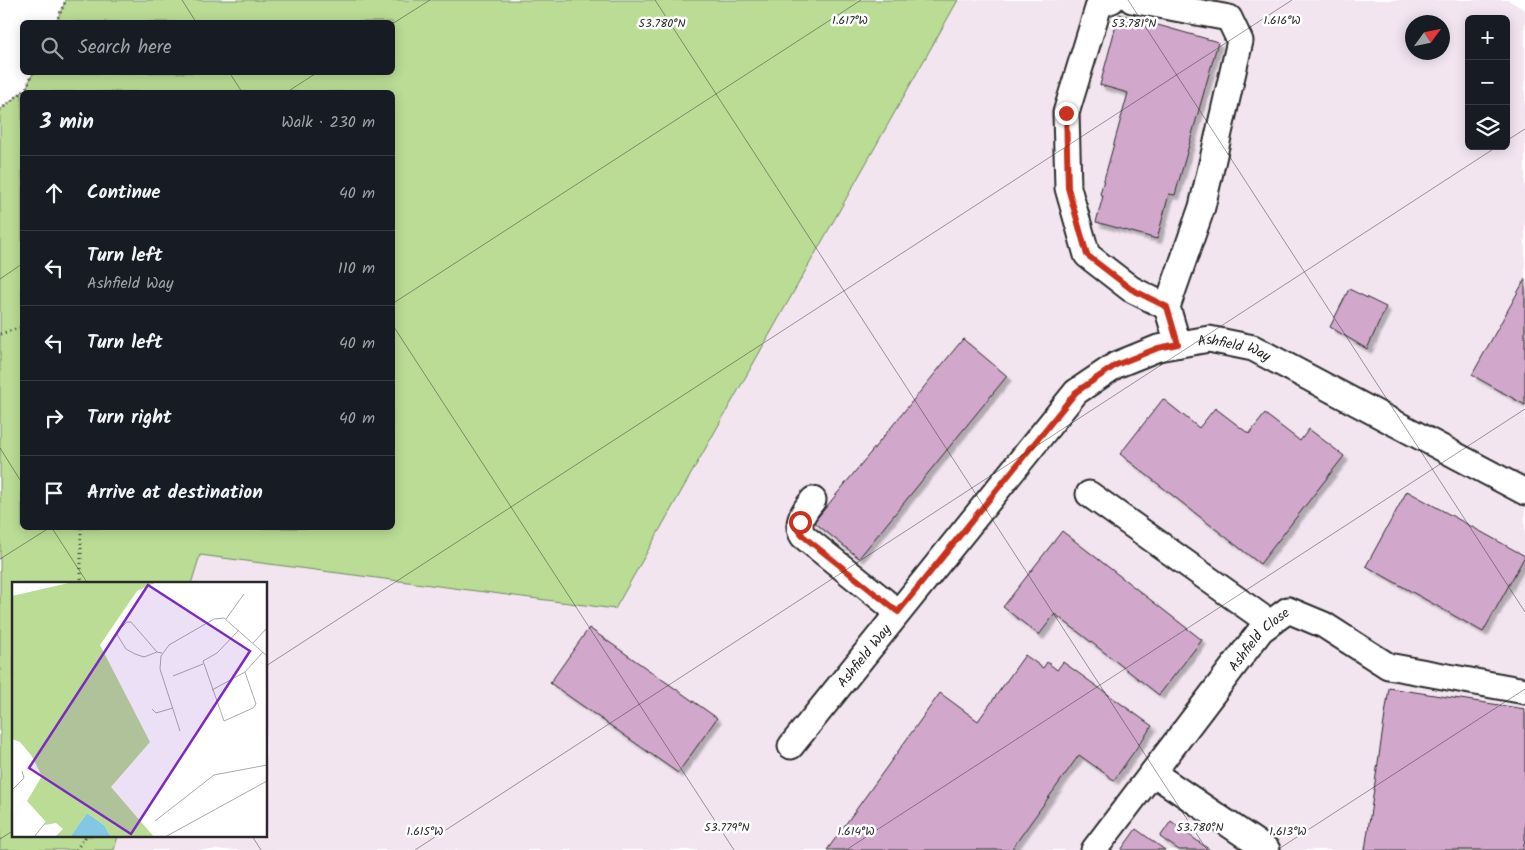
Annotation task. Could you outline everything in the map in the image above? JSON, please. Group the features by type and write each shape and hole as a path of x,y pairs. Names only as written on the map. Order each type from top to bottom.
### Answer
{"street":[{"path":"1112,0 1099,5 1066,113 1068,188 1087,255 1131,289 1167,307"},
{"path":"1132,0 1228,18 1240,41 1202,207 1167,307 1178,344"},
{"name":"Ashfield Way","path":"791,746 1076,392 1116,365 1158,348 1209,339 1253,348 1525,492"},
{"path":"1089,494 1270,623"},
{"path":"813,500 800,522 799,530 803,536 898,612"},
{"name":"Ashfield Close","path":"1094,850 1261,630 1288,610 1324,624 1388,666 1525,691"},
{"path":"1153,773 1267,850"}],"path":[{"path":"57,20 66,0"},
{"path":"25,90 32,75"},
{"path":"0,110 20,94"},
{"path":"0,334 20,328"},
{"path":"81,530 81,582"},
{"path":"76,850 85,838"}],"shaded area":[{"path":"958,0 1508,0 1525,10 1525,850 114,850 117,838 268,838 268,582 192,582 200,555 615,609"}],"green space":[{"path":"66,0 958,0 615,609 200,555 192,582 12,582 12,838 117,838 114,850 0,850 0,110 20,94 20,530 395,530 395,90 25,90 32,75 395,75 395,20 57,20"}],"building":[{"path":"1119,14 1218,42 1175,195 1169,194 1157,239 1096,222 1103,196 1100,194 1128,93 1100,85"},
{"path":"1525,279 1525,405 1472,375"},
{"path":"1349,289 1386,307 1367,349 1330,327"},
{"path":"963,339 1007,376 859,558 814,522"},
{"path":"1163,399 1199,428 1215,408 1249,434 1265,414 1300,441 1309,429 1344,456 1260,564 1120,454"},
{"path":"1407,491 1525,556 1483,632 1366,566"},
{"path":"1062,531 1202,640 1159,695 1055,614 1039,635 1003,607"},
{"path":"589,628 717,718 678,773 550,683"},
{"path":"1025,655 1043,668 1047,662 1057,670 1063,662 1152,726 1114,780 1079,755 1011,850 827,850 940,693 978,721"},
{"path":"1389,688 1525,709 1525,840 1523,850 1365,850"},
{"path":"1171,821 1210,850 1179,850 1160,837"},
{"path":"1136,829 1165,850 1121,850"}],"route":[{"path":"800,522 799,530 803,536 898,612 1076,392 1116,365 1158,348 1178,344 1167,307 1131,289 1087,255 1068,188 1066,113"}]}
